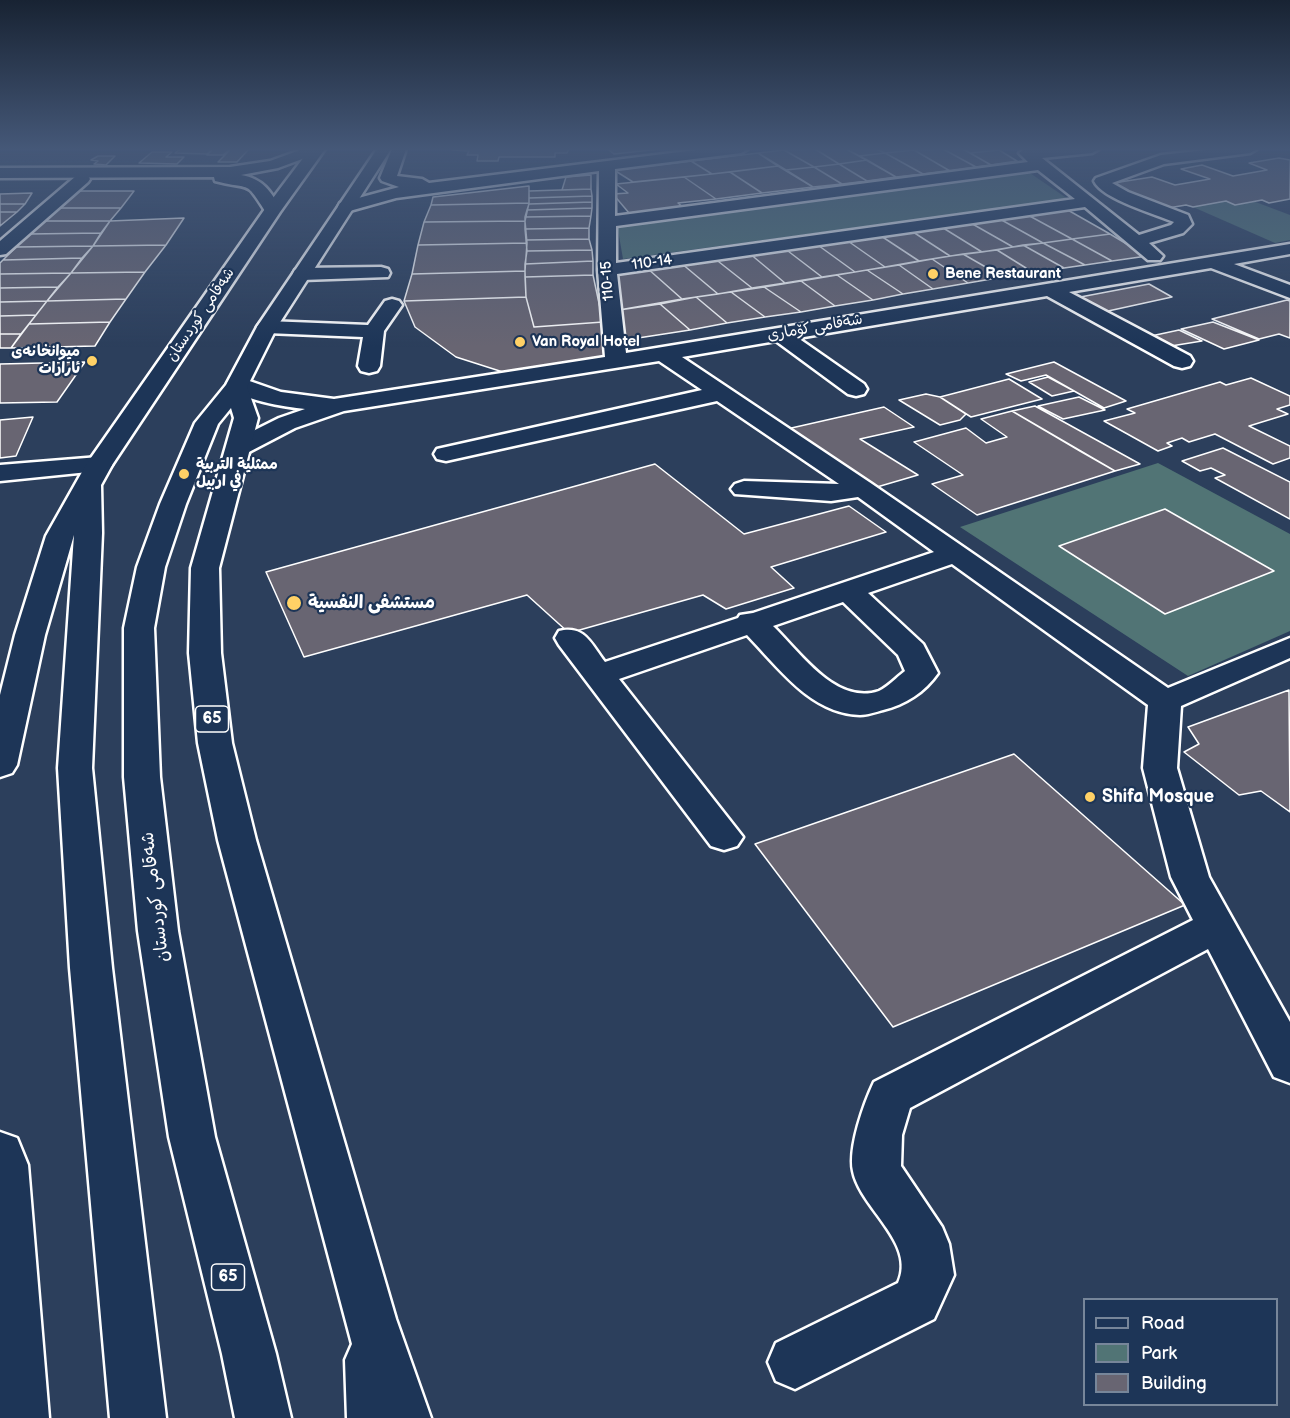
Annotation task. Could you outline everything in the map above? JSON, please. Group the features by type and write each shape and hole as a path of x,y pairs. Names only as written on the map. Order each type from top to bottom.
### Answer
{"main road":[{"path":"0,250 8,236 35,215"},
{"name":"شەقامی کوردستان","path":"0,765 30,635 60,536 93,474 269,215"},
{"name":"شەقامی کوردستان","path":"263,1418 249,1354 192,1137 158,931 143,789 139,628 151,567 173,504 207,423 237,385 267,327 341,215"},
{"name":"110-15","path":"606,215 606,270 616,362"},
{"path":"606,222 658,215"},
{"name":"110-14","path":"606,270 995,215"},
{"path":"1105,215 1169,268"},
{"path":"1137,241 1183,224 1182,219 1172,215"},
{"name":"شەقامی کۆماری","path":"340,405 616,362 1290,249"},
{"path":"302,274 379,283 394,254"},
{"path":"1213,262 1290,292"},
{"path":"1049,289 1182,361"},
{"path":"369,366 374,331 393,305"},
{"path":"267,327 374,331"},
{"path":"780,334 856,389"},
{"path":"663,354 863,489 1166,701"},
{"path":"237,385 255,392 301,403 340,405"},
{"name":"65","path":"237,385 246,418 205,568 205,653 215,743 237,840 370,1319 403,1418"},
{"path":"446,454 720,393"},
{"path":"238,448 287,423 340,405"},
{"path":"0,473 93,474 75,768 91,968 138,1418"},
{"path":"744,489 831,493 863,489"},
{"path":"599,675 751,621 955,554"},
{"path":"751,621 818,689 845,702 861,705 892,698 922,673 912,651 847,589"},
{"path":"570,638 724,837"},
{"path":"1166,701 1290,647"},
{"path":"1166,701 1160,768 1190,877 1290,1064"},
{"path":"795,1362 916,1300 928,1275 924,1244 877,1171 879,1135 890,1096 1216,926"},
{"path":"0,1153 4,1165 21,1418"},
{"path":"370,1319 375,1418"}],"green space":[{"path":"685,215 948,215 623,259 617,224"},
{"path":"1212,215 1290,215 1290,240 1275,243"},
{"path":"1158,463 1290,534 1290,631 1188,676 960,527"}],"building":[{"path":"0,215 13,215 0,226"},
{"path":"47,215 115,215 110,221 42,221"},
{"path":"427,215 526,215 525,221 424,222"},
{"path":"526,215 591,215 591,216 525,217"},
{"path":"1028,215 1077,215 1110,234 1072,239"},
{"path":"1028,215 1072,239 1043,243 998,218"},
{"path":"591,216 589,228 525,229 525,217"},
{"path":"184,218 166,245 93,246 110,221"},
{"path":"998,218 1043,243 1013,247 969,222"},
{"path":"42,221 110,221 101,233 29,234"},
{"path":"525,221 527,243 418,245 424,222"},
{"path":"969,222 1013,247 982,252 940,226"},
{"path":"940,226 982,252 950,256 910,230"},
{"path":"589,228 589,239 526,240 525,229"},
{"path":"910,230 950,256 919,261 878,234"},
{"path":"101,233 93,246 16,247 29,234"},
{"path":"878,234 919,261 885,267 845,239"},
{"path":"1110,234 1147,256 1112,261 1072,239"},
{"path":"589,239 592,250 527,251 526,240"},
{"path":"845,239 885,267 855,272 815,243"},
{"path":"1072,239 1112,261 1085,265 1043,243"},
{"path":"527,243 525,271 412,274 418,245"},
{"path":"815,243 855,272 822,277 784,248"},
{"path":"1043,243 1085,265 1064,268 1023,245"},
{"path":"166,245 145,272 71,273 93,246"},
{"path":"1023,245 1064,268 1034,273 997,250"},
{"path":"93,246 82,258 3,260 16,247"},
{"path":"784,248 822,277 785,283 749,253"},
{"path":"592,250 593,261 525,264 527,251"},
{"path":"997,250 1034,273 1003,277 963,254"},
{"path":"749,253 785,283 752,288 714,258"},
{"path":"963,254 1003,277 968,283 932,259"},
{"path":"82,258 71,273 0,274 0,263 3,260"},
{"path":"714,258 752,288 718,294 681,263"},
{"name":"Bene Restaurant","path":"932,259 968,283 933,289 899,265"},
{"path":"593,261 593,275 525,277 525,264"},
{"path":"681,263 718,294 682,299 647,268"},
{"path":"899,265 933,289 903,294 867,270"},
{"path":"647,268 682,299 619,310 617,273"},
{"path":"867,270 903,294 873,300 837,275"},
{"path":"525,271 526,297 404,301 412,274"},
{"path":"145,272 126,299 47,301 71,273"},
{"path":"71,273 58,287 0,288 0,274"},
{"path":"593,275 603,322 534,327 526,297 525,277"},
{"path":"837,275 873,300 835,306 801,281"},
{"path":"801,281 835,306 801,312 764,287"},
{"path":"1149,284 1172,297 1099,313 1075,298"},
{"path":"58,287 47,301 0,302 0,288"},
{"path":"764,287 801,312 765,317 731,292"},
{"path":"731,292 765,317 727,323 696,297"},
{"name":"Van Royal Hotel","path":"526,297 534,327 603,322 606,359 506,373 456,357 415,327 404,301"},
{"path":"696,297 727,323 690,330 660,304"},
{"path":"126,299 110,322 29,324 47,301"},
{"path":"47,301 36,315 0,316 0,302"},
{"path":"1290,301 1290,338 1279,334 1259,339 1212,319"},
{"path":"660,304 690,330 625,340 619,310"},
{"path":"36,315 21,334 0,334 0,316"},
{"path":"110,322 95,346 11,348 29,324"},
{"path":"1213,322 1259,340 1224,349 1181,329"},
{"path":"1179,330 1202,341 1171,346 1151,336"},
{"path":"0,334 21,334 11,348 0,348"},
{"path":"85,362 57,402 0,403 0,364"},
{"path":"1054,362 1126,401 1104,408 1046,375 1021,381 1006,374"},
{"path":"1048,377 1074,391 1052,396 1029,382"},
{"path":"1251,378 1290,396 1290,405 1277,409 1288,414 1249,426 1290,446 1290,458 1273,464 1215,434 1189,442 1182,438 1167,443 1172,446 1158,451 1104,421 1135,413 1127,409 1220,382 1226,385"},
{"path":"1009,379 1042,399 971,417 940,397"},
{"path":"926,394 940,397 966,414 960,420 940,425 899,400"},
{"path":"1079,397 1105,410 1063,419 1038,406"},
{"path":"1035,406 1140,464 1115,471 1012,411"},
{"path":"884,407 914,427 860,439 918,475 877,487 787,429"},
{"path":"1012,411 1115,471 977,515 932,484 963,475 914,442 966,428 986,443 1007,437 981,419"},
{"path":"33,417 16,456 0,458 0,420"},
{"path":"1223,448 1290,482 1290,519 1215,478 1225,475 1211,468 1200,471 1182,461"},
{"path":"655,464 744,534 849,506 886,532 771,567 794,588 726,609 703,595 569,633 527,595 304,657 266,572"},
{"path":"1165,509 1274,571 1165,614 1059,546"},
{"path":"1289,690 1290,812 1261,791 1239,795 1184,752 1199,744 1188,727"},
{"path":"1014,754 1185,905 893,1027 755,844"}],"place":[{"name":"Bene Restaurant","path":"933,274"},
{"name":"Van Royal Hotel","path":"520,342"},
{"name":"میوانخانەی ئارارات","path":"92,361"},
{"name":"ممثلية التربية في اربيل","path":"184,474"},
{"name":"مستشفى النفسية","path":"294,603"},
{"name":"Shifa Mosque","path":"1090,797"}]}
